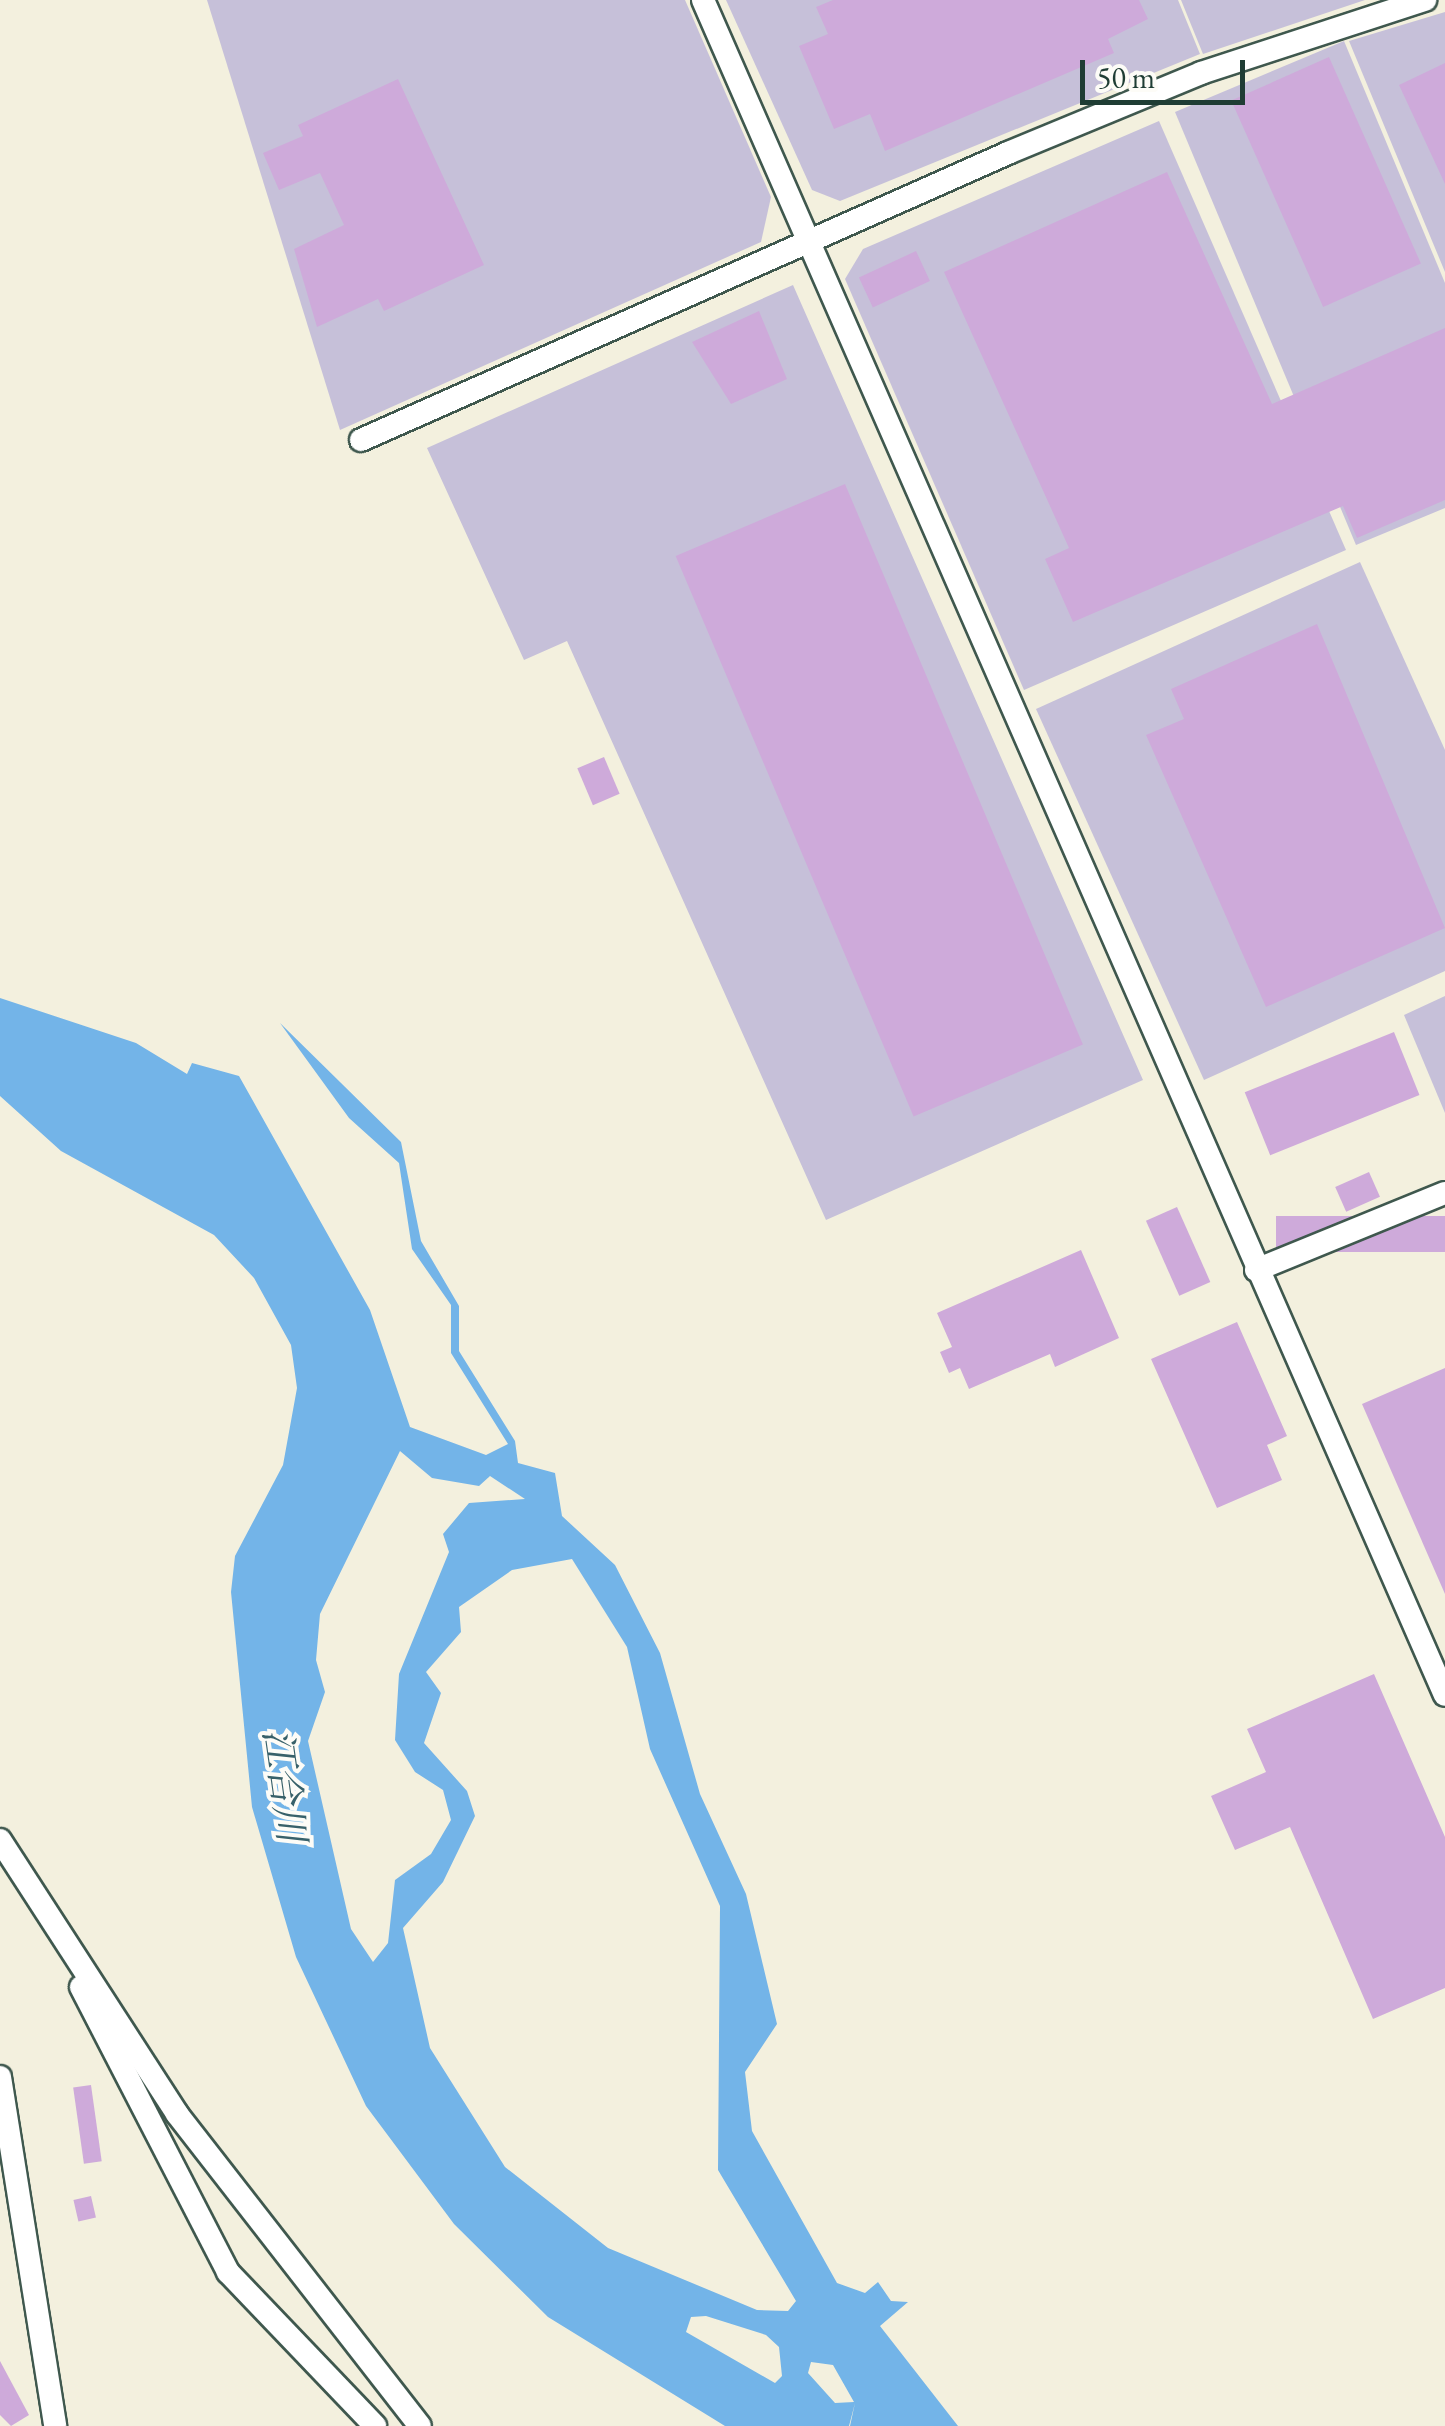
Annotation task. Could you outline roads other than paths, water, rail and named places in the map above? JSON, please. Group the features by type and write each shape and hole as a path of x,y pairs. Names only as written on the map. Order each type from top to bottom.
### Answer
{"street":[{"path":"703,0 1445,1695"},
{"path":"361,440 808,238 1201,73 1425,0"},
{"path":"1256,1270 1445,1192"},
{"path":"0,1840 72,1960 178,2114 420,2426"},
{"path":"72,1960 91,2016 228,2272 375,2426"},
{"path":"0,2078 18,2217 55,2426"},
{"path":"0,2199 18,2217"}],"water":[{"name":"江合川","path":"0,998 136,1043 187,1074 192,1063 239,1076 370,1310 410,1427 486,1455 508,1444 451,1353 451,1305 412,1249 399,1163 349,1118 280,1023 401,1142 421,1241 459,1306 459,1351 515,1441 518,1463 555,1473 562,1516 615,1565 660,1653 700,1794 746,1894 777,2024 745,2072 752,2131 837,2283 865,2293 878,2282 891,2301 908,2302 880,2326 958,2426 850,2426 855,2403 849,2426 725,2426 548,2317 454,2224 366,2106 296,1957 252,1807 231,1592 235,1556 283,1465 297,1388 291,1345 254,1278 214,1235 61,1151 0,1096","holes":["400,1451 432,1478 479,1486 490,1476 525,1499 469,1503 443,1534 449,1552 399,1674 395,1740 415,1772 443,1790 451,1820 431,1854 395,1880 388,1943 373,1962 351,1929 308,1741 325,1692 316,1660 320,1614","572,1559 627,1647 650,1749 720,1906 718,2170 796,2301 788,2311 757,2310 608,2248 505,2167 430,2048 403,1928 443,1882 475,1816 467,1791 424,1743 441,1693 426,1672 461,1632 459,1607 512,1570","706,2316 766,2335 779,2347 782,2376 775,2383 686,2332 691,2317","811,2362 833,2365 854,2402 835,2403 808,2373"]}]}
